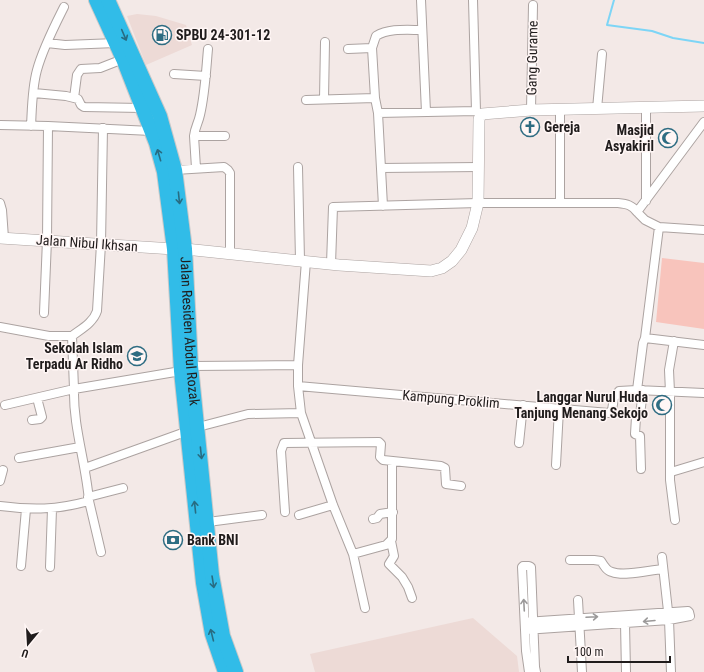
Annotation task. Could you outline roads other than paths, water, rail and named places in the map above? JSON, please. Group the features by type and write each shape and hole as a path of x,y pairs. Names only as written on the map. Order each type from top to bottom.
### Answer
{"highway":[{"name":"Jalan Residen Abdul Rozak","path":"96,0 123,58 151,131 164,172 179,249"},
{"name":"Jalan Residen Abdul Rozak","path":"108,0 160,116 175,170 186,368 193,429 208,522 212,575 221,630 236,672"},
{"name":"Jalan Residen Abdul Rozak","path":"193,429 202,583 214,641 225,672"}],"street":[{"path":"421,0 426,112"},
{"path":"473,0 479,112"},
{"name":"Gang Gurame","path":"531,110 533,5"},
{"path":"31,126 37,71 47,43 64,7"},
{"path":"383,206 378,113 375,98 372,48 376,36 382,32 422,30"},
{"path":"324,99 325,42"},
{"path":"47,43 65,46 116,43"},
{"path":"348,49 372,48"},
{"path":"196,168 194,136 195,128 200,117 208,49"},
{"path":"597,109 602,54"},
{"path":"74,98 76,75 81,69 100,68 123,58"},
{"path":"174,74 206,76"},
{"path":"34,93 74,98 80,100 81,105 84,107 142,108"},
{"path":"306,100 375,98"},
{"path":"378,113 704,106"},
{"path":"646,108 646,201"},
{"path":"560,110 560,203"},
{"name":"Jalan Nibul Ikhsan","path":"2,238 179,249 331,264 431,271 442,268 456,255 467,240 472,228 478,203 479,112"},
{"path":"637,212 704,122"},
{"path":"0,125 151,131"},
{"path":"44,313 48,240 48,126"},
{"path":"0,327 45,335 72,336 95,317 98,300 101,244 103,128"},
{"path":"194,136 225,136"},
{"path":"175,170 224,167 230,173 230,253"},
{"path":"298,167 303,261 298,365 298,386 301,413 333,505 353,554 360,579 365,608"},
{"path":"381,168 479,167"},
{"path":"0,203 2,210 2,238"},
{"path":"331,264 333,207 478,203 618,203 628,204 634,207 646,220 659,227 704,230"},
{"path":"641,469 640,436 635,434 636,417 642,407 640,390 643,343 645,338 659,227"},
{"path":"72,336 74,404 89,499 100,552"},
{"path":"645,338 704,345"},
{"path":"674,341 669,370 670,480 674,520"},
{"path":"5,406 74,389 186,368 298,365"},
{"name":"Kampung Proklim","path":"298,386 609,413 612,410 614,398 619,391 640,390 704,393"},
{"path":"32,420 40,419 42,416 36,398"},
{"path":"520,443 523,405"},
{"path":"556,465 559,409"},
{"path":"85,468 193,429 248,414 301,413"},
{"path":"285,512 281,451 284,443 378,442 381,444 381,458 383,460 441,466 444,468 446,484 461,486"},
{"path":"19,458 80,447"},
{"path":"392,461 393,538 391,541 394,557 389,564 402,577 412,598"},
{"path":"671,472 704,462"},
{"path":"0,481 3,470"},
{"path":"0,506 26,509 52,509 123,488"},
{"path":"298,515 333,505"},
{"path":"21,566 26,509"},
{"path":"50,567 52,509"},
{"path":"372,519 377,518 380,514 393,512"},
{"path":"208,522 262,515"},
{"path":"353,554 386,545 391,541"},
{"path":"662,557 668,616 671,672"},
{"path":"570,560 601,561 606,569 623,574 663,569"},
{"path":"529,672 529,626 531,568 529,566 523,566 529,626 536,672"},
{"path":"578,600 578,622 582,672"},
{"path":"529,626 668,616"},
{"path":"578,622 625,623 668,616"},
{"path":"625,623 626,672"}],"waterway":[{"path":"614,0 607,25 652,31 673,38 704,43"}],"place":[{"name":"SPBU 24-301-12","path":"162,35"},
{"name":"Gereja","path":"530,127"},
{"name":"Masjid Asyakiril","path":"668,138"},
{"name":"Sekolah Islam Terpadu Ar Ridho","path":"137,356"},
{"name":"Langgar Nurul Huda Tanjung Menang Sekojo","path":"662,405"},
{"name":"Bank BNI","path":"173,540"}]}
